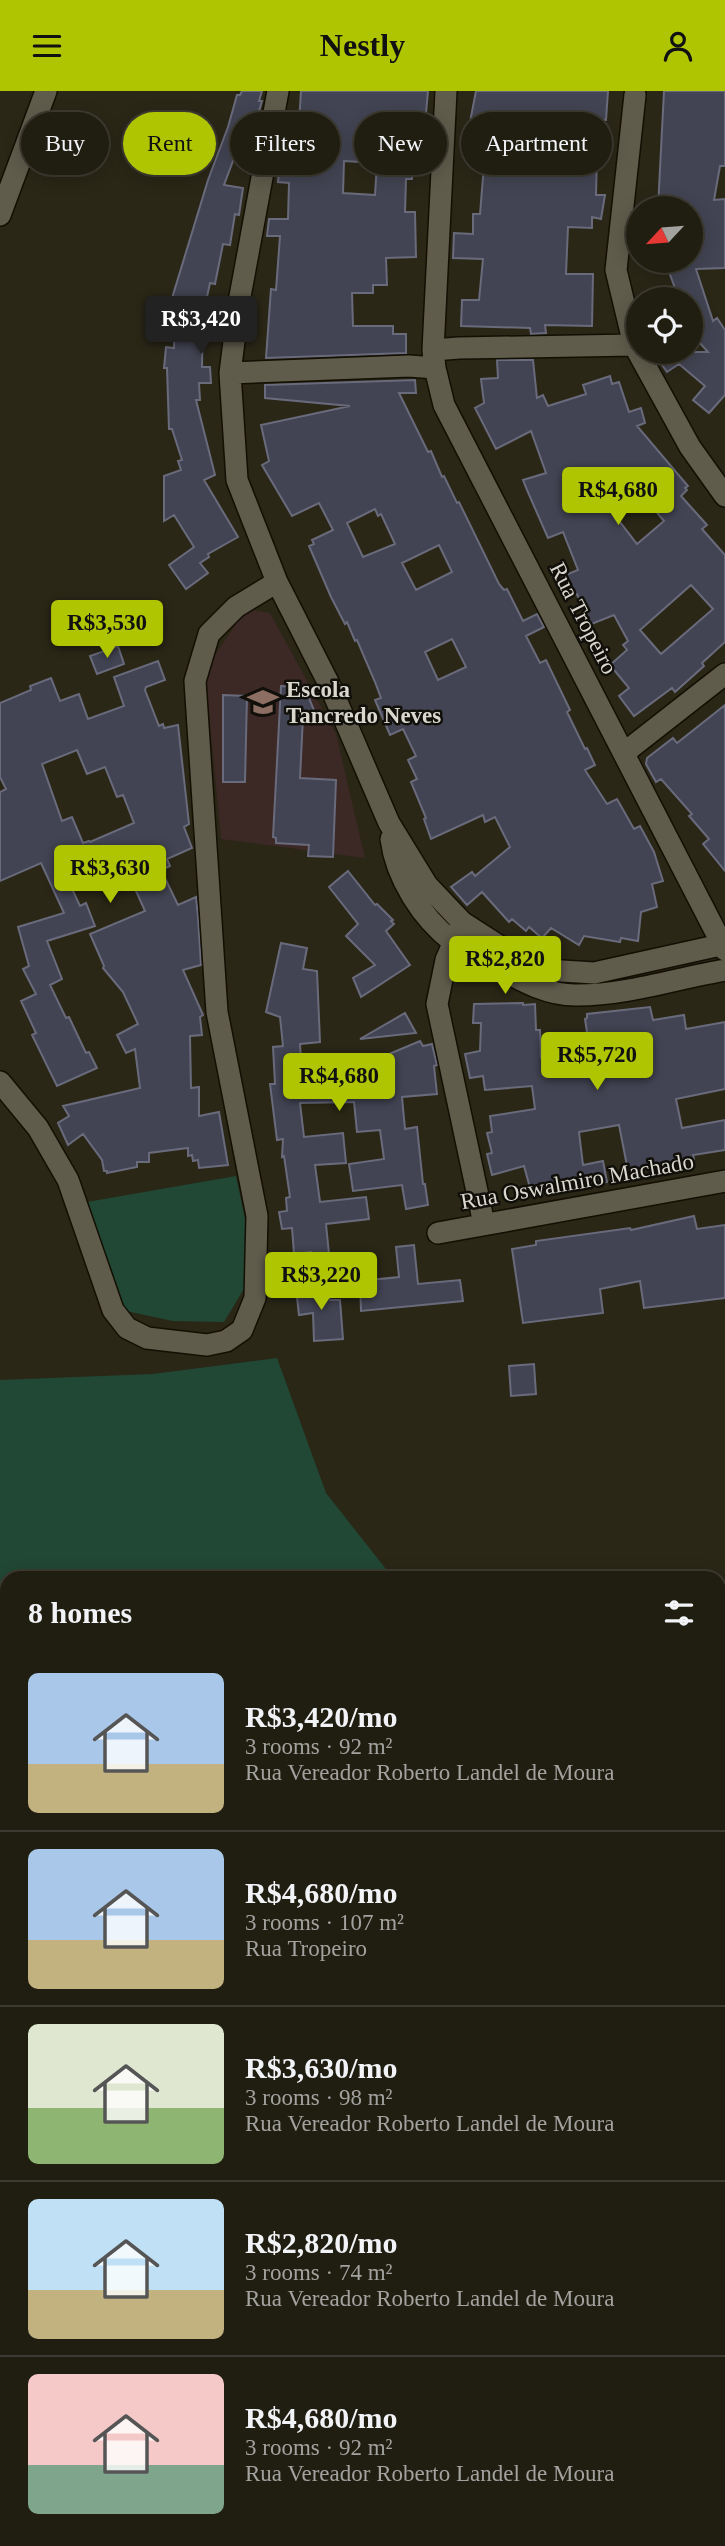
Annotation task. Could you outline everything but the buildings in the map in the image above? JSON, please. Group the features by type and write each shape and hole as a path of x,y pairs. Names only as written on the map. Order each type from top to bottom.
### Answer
{"street":[{"path":"0,215 46,91"},
{"path":"278,91 239,302 230,373 237,480 277,582 331,688 389,823 428,885 462,922 545,970 594,973 724,946"},
{"name":"Rua Tropeiro","path":"446,91 434,359 444,405 724,946"},
{"path":"626,312 616,270 635,95"},
{"path":"230,373 410,366 499,347 626,345"},
{"path":"644,364 690,447 725,496"},
{"path":"0,1082 38,1128 68,1180 113,1310 127,1328 147,1338 207,1345 226,1341 242,1329 255,1298 257,1216 217,1012 195,681 209,634 236,607 277,582"},
{"path":"624,753 725,674"},
{"path":"389,823 393,851 406,886 428,919 453,943 513,976 554,993 578,995 614,991 725,969"},
{"path":"462,922 446,960 437,1004 484,1224"},
{"name":"Rua Oswalmiro Machado","path":"438,1233 725,1181"}],"shaded area":[{"name":"Escola Tancredo Neves","path":"246,609 270,613 336,734 365,858 221,839 205,670"}],"green space":[{"path":"236,1176 245,1219 245,1287 224,1322 173,1321 126,1311 87,1202"},
{"path":"277,1358 326,1493 387,1571 0,1571 0,1380 153,1374"}],"place":[{"name":"Escola Tancredo Neves","path":"263,702"}]}
